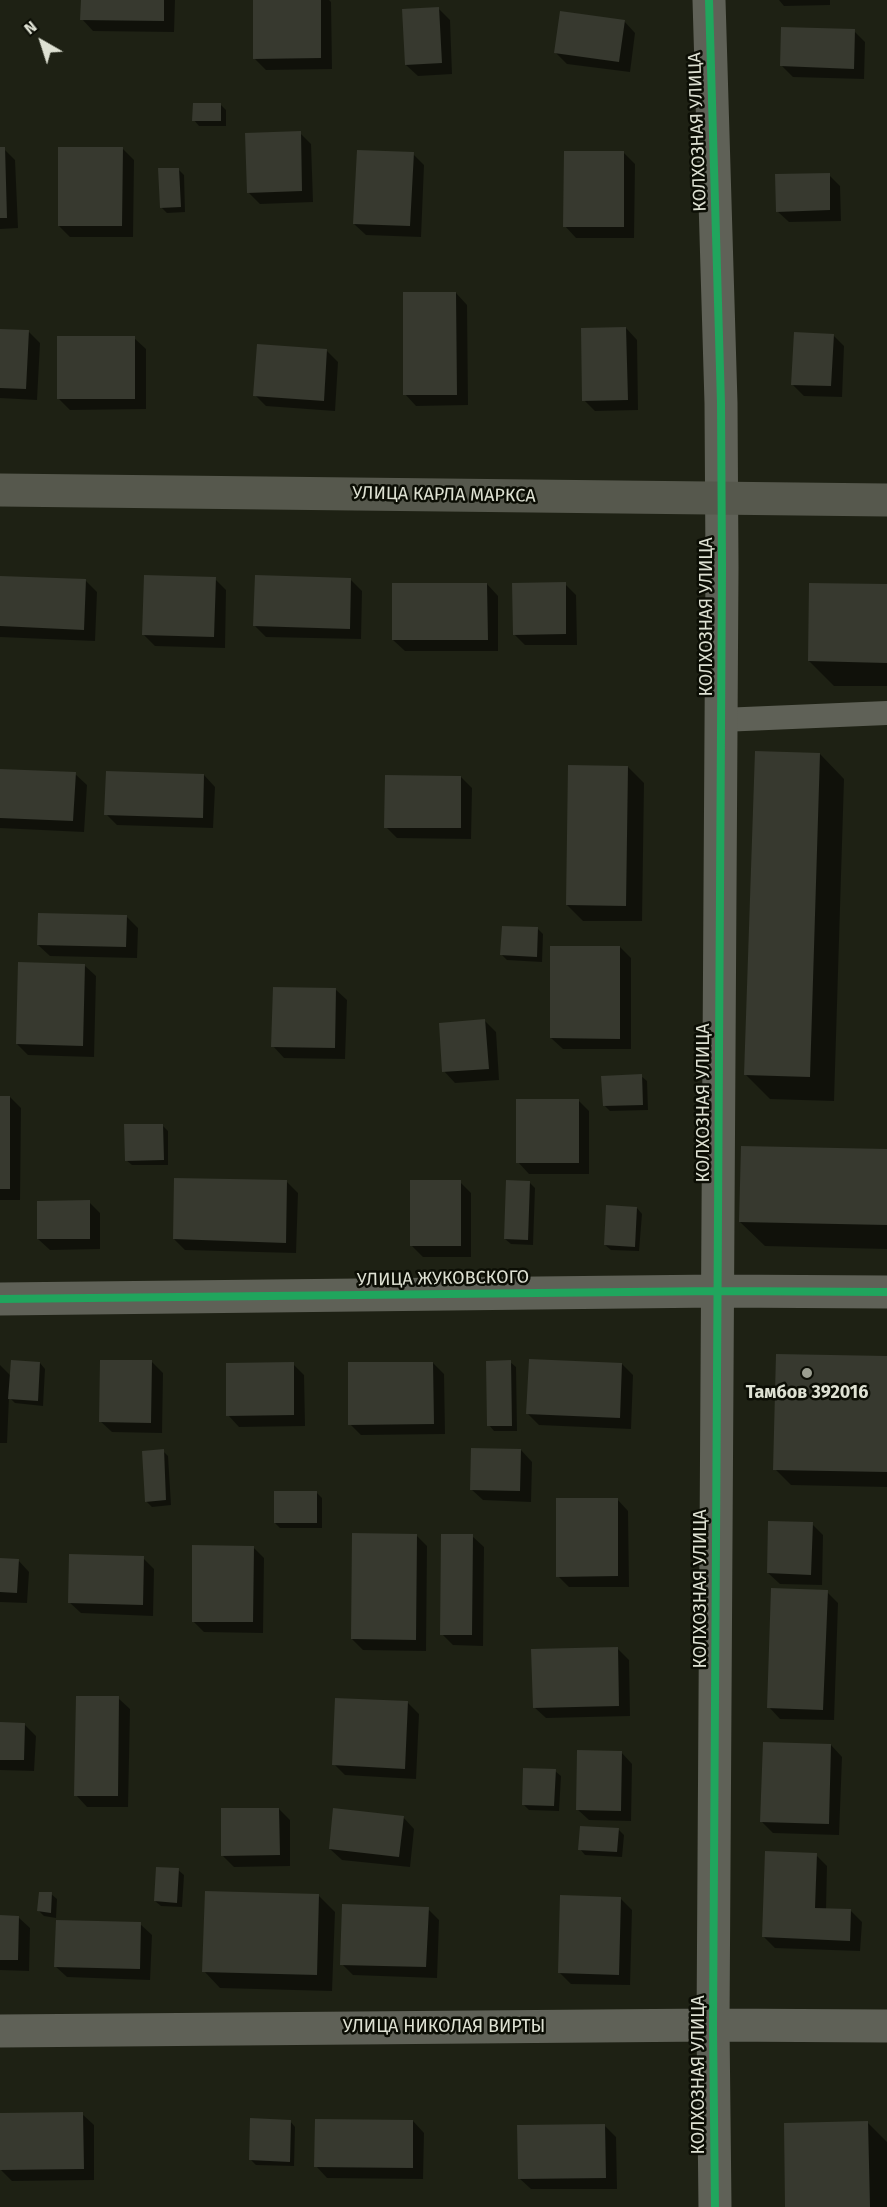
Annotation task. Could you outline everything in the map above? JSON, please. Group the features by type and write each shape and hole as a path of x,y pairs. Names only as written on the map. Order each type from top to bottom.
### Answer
{"main road":[{"name":"УЛИЦА КАРЛА МАРКСА","path":"0,490 887,500"}],"street":[{"name":"КОЛХОЗНАЯ УЛИЦА","path":"709,0 722,498 713,2025 715,2207"},
{"name":"УЛИЦА ЖУКОВСКОГО","path":"0,1299 717,1291 887,1292"},
{"name":"УЛИЦА НИКОЛАЯ ВИРТЫ","path":"0,2031 713,2025 887,2026"}],"lane":[{"path":"721,720 887,713"}],"building":[{"path":"81,0 164,0 164,21 80,20"},
{"path":"253,0 321,0 321,58 253,59"},
{"path":"439,7 442,63 405,65 402,9"},
{"path":"560,11 625,20 619,62 554,53"},
{"path":"781,27 855,29 854,69 780,66"},
{"path":"193,103 221,103 221,121 192,121"},
{"path":"301,131 302,191 247,193 245,133"},
{"path":"0,147 5,147 7,218 0,218"},
{"path":"58,147 123,147 122,226 58,226"},
{"path":"357,150 414,152 410,226 353,224"},
{"path":"564,151 624,151 624,227 563,227"},
{"path":"158,168 179,168 181,207 160,208"},
{"path":"830,173 830,210 776,212 775,174"},
{"path":"403,292 456,292 457,395 403,395"},
{"path":"626,327 628,400 582,401 581,328"},
{"path":"0,329 29,330 26,389 0,388"},
{"path":"794,332 834,334 831,386 791,385"},
{"path":"57,336 135,336 135,399 57,399"},
{"path":"257,344 327,349 324,401 253,396"},
{"path":"144,575 216,577 214,637 142,635"},
{"path":"255,575 351,578 350,629 253,626"},
{"path":"0,576 86,579 84,630 0,626"},
{"path":"566,582 566,634 513,635 512,583"},
{"path":"392,583 487,583 488,640 392,640"},
{"path":"809,583 887,584 887,663 808,661"},
{"path":"755,751 820,753 810,1077 744,1075"},
{"path":"568,765 628,766 626,906 566,905"},
{"path":"0,769 76,772 73,821 0,818"},
{"path":"106,771 204,774 203,818 104,815"},
{"path":"385,775 461,776 461,828 384,828"},
{"path":"38,913 127,915 126,947 37,945"},
{"path":"502,926 538,927 537,957 500,955"},
{"path":"550,946 620,946 620,1039 550,1038"},
{"path":"18,962 85,964 83,1046 16,1044"},
{"path":"273,987 336,988 335,1048 271,1047"},
{"path":"485,1019 489,1069 442,1072 439,1023"},
{"path":"642,1074 643,1105 603,1106 601,1076"},
{"path":"0,1096 10,1096 10,1189 0,1189"},
{"path":"516,1099 579,1099 579,1163 516,1163"},
{"path":"124,1124 163,1124 164,1160 125,1161"},
{"path":"741,1146 887,1149 887,1225 739,1222"},
{"path":"174,1178 287,1180 286,1243 173,1239"},
{"path":"410,1180 461,1180 461,1246 410,1246"},
{"path":"506,1180 530,1181 528,1240 504,1239"},
{"path":"90,1200 90,1239 37,1239 37,1201"},
{"path":"606,1205 637,1207 635,1247 604,1245"},
{"path":"776,1354 887,1356 887,1472 773,1470"},
{"path":"529,1359 622,1363 620,1418 526,1414"},
{"path":"11,1360 40,1362 38,1401 8,1399"},
{"path":"100,1360 152,1360 151,1423 99,1422"},
{"path":"511,1360 512,1426 487,1426 486,1361"},
{"path":"294,1362 294,1415 226,1416 226,1363"},
{"path":"348,1362 433,1362 434,1424 348,1425"},
{"path":"471,1448 521,1449 520,1491 470,1490"},
{"path":"164,1449 166,1500 145,1502 142,1451"},
{"path":"274,1491 317,1491 317,1523 274,1523"},
{"path":"556,1498 618,1498 618,1576 556,1577"},
{"path":"768,1521 813,1522 811,1575 767,1573"},
{"path":"352,1533 417,1534 416,1640 351,1639"},
{"path":"441,1534 473,1534 472,1635 440,1635"},
{"path":"192,1545 254,1546 253,1622 192,1622"},
{"path":"69,1554 144,1556 143,1605 68,1603"},
{"path":"0,1558 19,1559 17,1593 0,1592"},
{"path":"771,1588 828,1590 823,1710 767,1708"},
{"path":"618,1647 619,1706 533,1708 531,1649"},
{"path":"76,1696 119,1696 118,1796 74,1796"},
{"path":"335,1698 408,1701 405,1769 332,1765"},
{"path":"0,1722 25,1723 24,1760 0,1760"},
{"path":"763,1742 831,1744 829,1824 760,1822"},
{"path":"577,1750 622,1751 621,1811 576,1810"},
{"path":"523,1768 556,1769 554,1806 522,1805"},
{"path":"221,1808 279,1808 280,1855 221,1856"},
{"path":"333,1808 404,1816 399,1857 329,1849"},
{"path":"580,1826 619,1828 617,1852 578,1850"},
{"path":"765,1851 817,1853 815,1908 851,1909 850,1941 762,1937"},
{"path":"156,1867 179,1868 177,1903 154,1901"},
{"path":"205,1891 319,1894 317,1975 202,1972"},
{"path":"39,1892 52,1892 51,1913 37,1911"},
{"path":"560,1895 621,1897 619,1975 558,1973"},
{"path":"342,1904 429,1907 426,1967 340,1965"},
{"path":"0,1915 19,1916 18,1960 0,1960"},
{"path":"56,1920 141,1922 140,1969 54,1967"},
{"path":"83,2112 84,2169 0,2170 0,2113"},
{"path":"250,2118 291,2120 290,2162 249,2160"},
{"path":"315,2119 413,2120 413,2168 314,2167"},
{"path":"868,2121 870,2207 785,2207 784,2123"},
{"path":"605,2124 606,2178 518,2179 517,2125"}],"cycle path":[{"path":"709,0 721,403 722,567 713,2025 715,2207"},
{"path":"0,1299 717,1291 887,1292"}],"place":[{"name":"Тамбов 392016","path":"807,1373"}]}
